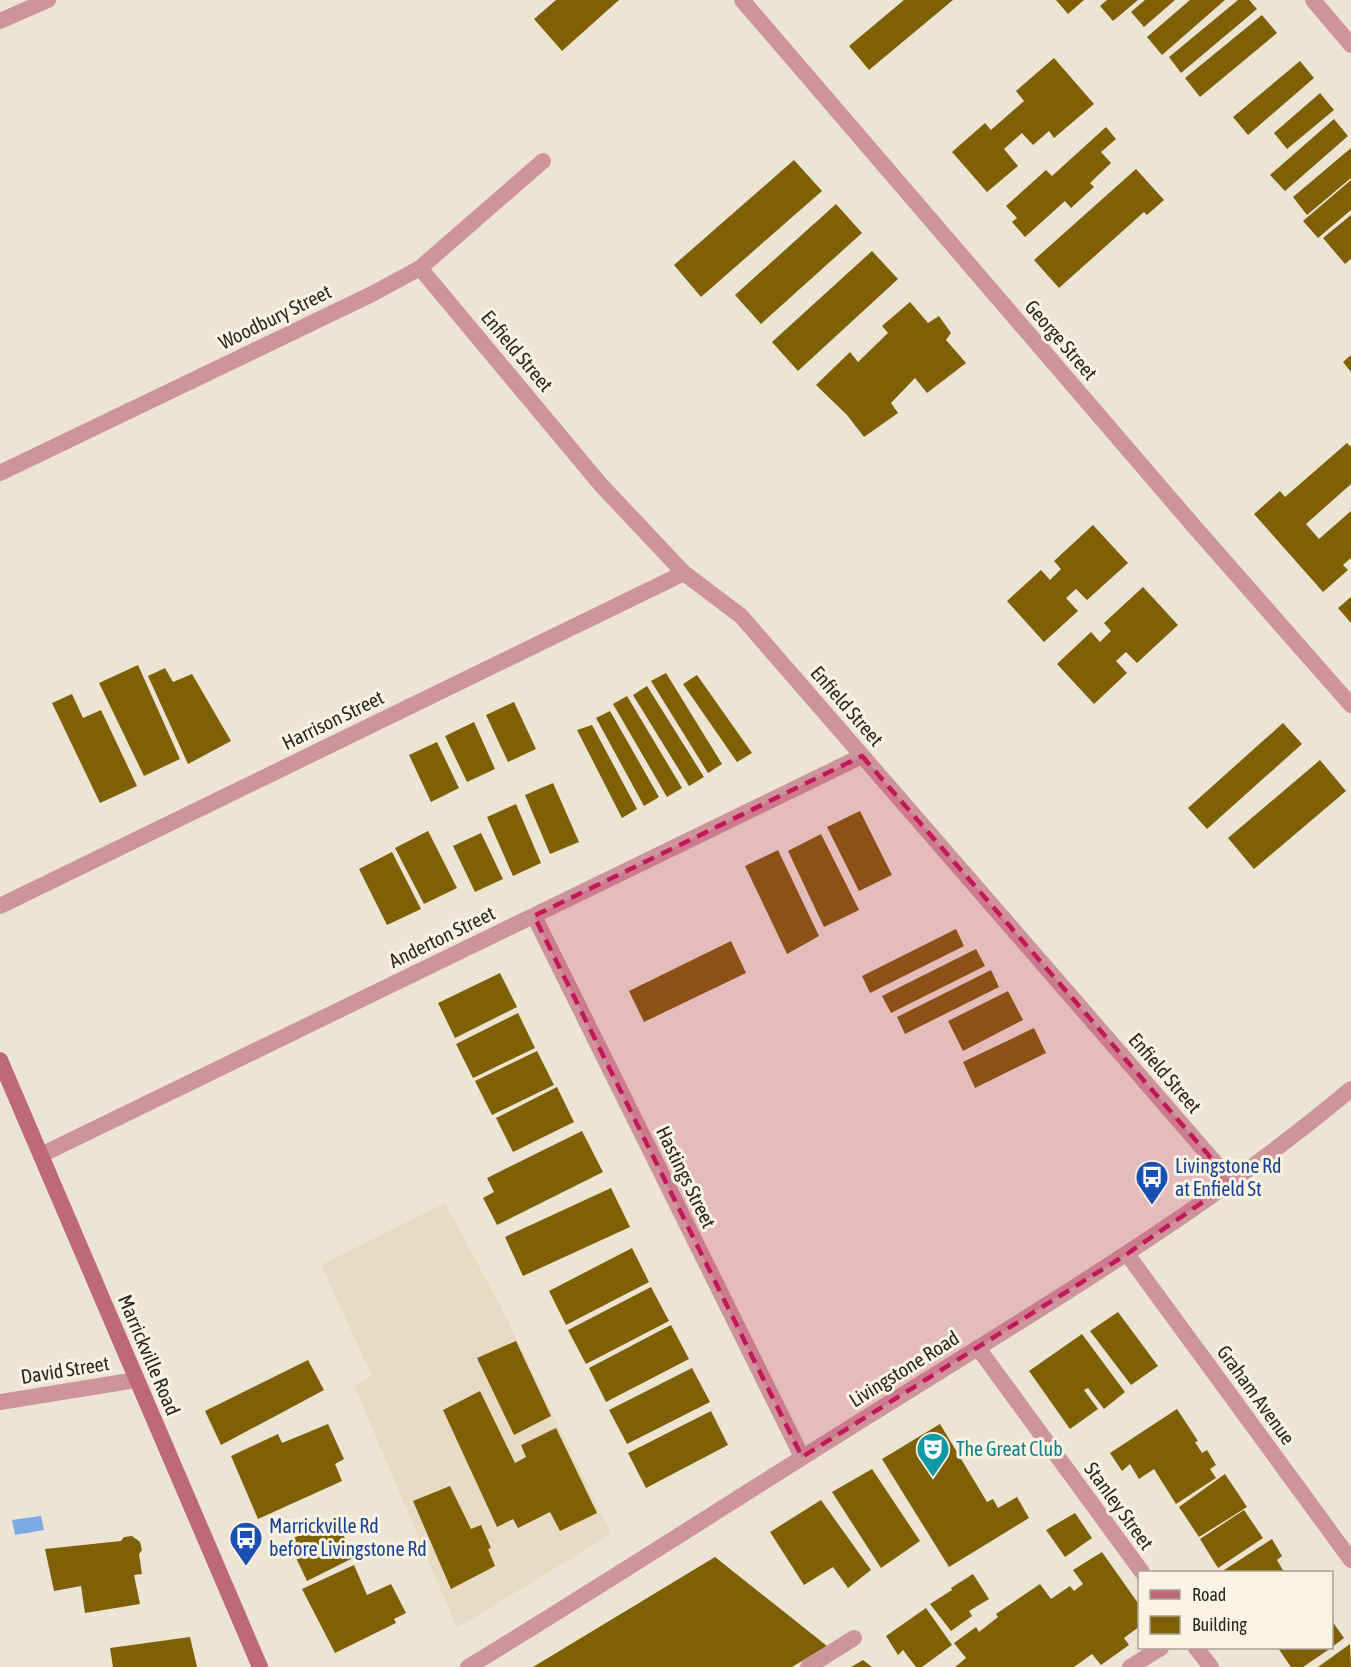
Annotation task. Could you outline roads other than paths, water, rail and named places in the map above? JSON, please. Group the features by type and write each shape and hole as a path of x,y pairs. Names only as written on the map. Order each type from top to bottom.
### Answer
{"main road":[{"name":"Marrickville Road","path":"0,1060 260,1667"}],"street":[{"path":"0,21 48,0"},
{"name":"George Street","path":"742,0 1184,515 1351,705"},
{"path":"1313,0 1351,45"},
{"name":"Woodbury Street","path":"0,473 372,294 420,268 543,161"},
{"name":"Enfield Street","path":"420,268 601,485 684,573 741,616 1233,1182"},
{"name":"Harrison Street","path":"0,906 684,573"},
{"name":"Anderton Street","path":"41,1155 862,756"},
{"name":"Hastings Street","path":"534,916 802,1457"},
{"name":"Livingstone Road","path":"468,1667 607,1583 802,1457 1127,1254 1233,1182 1305,1128 1351,1089"},
{"name":"Graham Avenue","path":"1127,1254 1351,1560"},
{"name":"Stanley Street","path":"978,1348 1141,1571"},
{"name":"David Street","path":"0,1402 136,1380"},
{"path":"808,1667 854,1638"},
{"path":"1130,1667 1158,1649"},
{"path":"1197,1649 1210,1667"}],"water":[{"path":"41,1516 44,1530 15,1535 12,1520"}],"place":[{"name":"Livingstone Rd at Enfield St","path":"1152,1206"},
{"name":"The Great Club","path":"933,1478"},
{"name":"Marrickville Rd before Livingstone Rd","path":"246,1567"}]}
